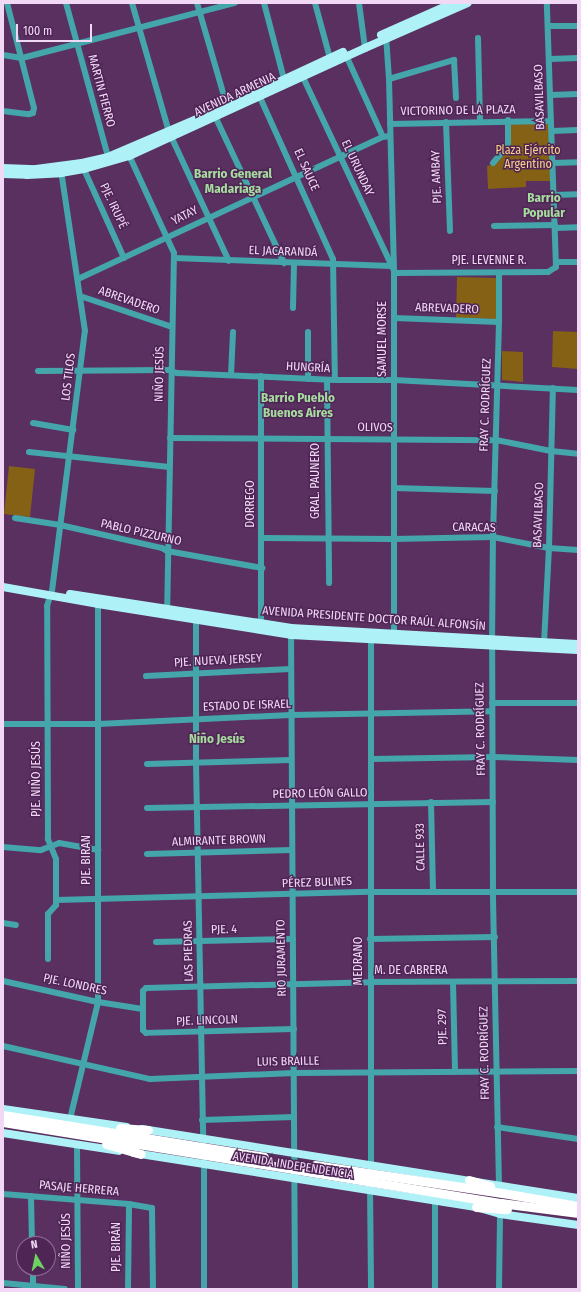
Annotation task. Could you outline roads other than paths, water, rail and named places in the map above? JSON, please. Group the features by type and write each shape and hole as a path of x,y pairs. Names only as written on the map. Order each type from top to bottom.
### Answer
{"highway":[{"path":"3,1110 21,1118"},
{"name":"AVENIDA INDEPENDENCIA","path":"3,1115 295,1161 370,1178 538,1208 578,1213"},
{"name":"AVENIDA INDEPENDENCIA","path":"3,1122 68,1125"},
{"path":"68,1125 148,1130"},
{"path":"68,1125 142,1154"},
{"name":"AVENIDA INDEPENDENCIA","path":"370,1178 532,1198 578,1206"},
{"path":"469,1180 532,1198"},
{"path":"476,1207 512,1209 538,1208"}],"main road":[{"name":"AVENIDA ARMENIA","path":"3,174 27,175 61,170 109,160 128,153 386,36 453,3"},
{"name":"AVENIDA ARMENIA","path":"386,36 468,3"},
{"name":"AVENIDA ARMENIA","path":"3,168 61,170"},
{"name":"AVENIDA PRESIDENTE DOCTOR RAÚL ALFONSÍN","path":"3,582 51,593"},
{"name":"AVENIDA PRESIDENTE DOCTOR RAÚL ALFONSÍN","path":"3,586 291,631 492,643 578,650"},
{"name":"AVENIDA PRESIDENTE DOCTOR RAÚL ALFONSÍN","path":"492,643 578,644"},
{"name":"AVENIDA INDEPENDENCIA","path":"3,1110 68,1125"},
{"name":"AVENIDA INDEPENDENCIA","path":"148,1130 203,1147 295,1161"},
{"name":"AVENIDA INDEPENDENCIA","path":"3,1133 296,1179 370,1178 469,1180 578,1198"},
{"name":"AVENIDA INDEPENDENCIA","path":"370,1178 435,1201 476,1207 500,1214 578,1225"}],"street":[{"path":"3,111 29,114 33,113 34,108 7,3"},
{"name":"MARTIN FIERRO","path":"66,3 109,160"},
{"path":"132,3 170,134 229,261"},
{"path":"197,3 229,108"},
{"path":"3,55 22,58 235,3"},
{"path":"264,3 285,82"},
{"path":"315,3 330,61"},
{"path":"359,3 364,46"},
{"name":"BASAVILBASO","path":"547,3 557,262"},
{"path":"548,26 578,26"},
{"name":"SAMUEL MORSE","path":"386,36 389,79 394,273 394,637"},
{"path":"478,38 480,121"},
{"path":"345,54 383,137"},
{"path":"550,59 578,58"},
{"path":"389,79 454,60 456,98"},
{"name":"EL URUNDAY","path":"301,74 394,273"},
{"name":"EL SAUCE","path":"259,94 334,262"},
{"path":"551,95 578,94"},
{"path":"214,115 284,263"},
{"path":"493,163 508,143 508,120"},
{"name":"VICTORINO DE LA PLAZA","path":"390,124 508,120 551,121"},
{"name":"PJE. AMBAY","path":"446,122 450,231"},
{"path":"552,131 578,130"},
{"name":"YATAY","path":"78,279 167,238 209,216 383,137 390,136"},
{"name":"NIÑO JESÚS","path":"128,153 167,238 174,258 167,611"},
{"path":"553,163 578,162"},
{"name":"PJE. IRUPÉ","path":"83,166 124,258"},
{"name":"LOS TILOS","path":"51,593 70,457 85,331 61,170"},
{"path":"554,195 578,194"},
{"path":"494,226 578,227"},
{"name":"EL JACARANDÁ","path":"174,258 284,263 334,262 391,266"},
{"path":"334,262 335,380"},
{"path":"557,262 578,262"},
{"name":"PJE. LEVENNE R.","path":"394,273 548,272 553,270 557,262"},
{"path":"293,308 294,263"},
{"name":"FRAY C. RODRÍGUEZ","path":"499,273 498,385 492,537 493,892 499,1185"},
{"name":"ABREVADERO","path":"80,296 172,326"},
{"name":"ABREVADERO","path":"394,318 499,322"},
{"path":"231,375 233,332"},
{"path":"308,332 308,379"},
{"name":"HUNGRÍA","path":"38,371 81,372 169,370 172,372 327,380 394,380 578,390"},
{"name":"DORREGO","path":"261,376 262,627"},
{"name":"GRAL. PAUNERO","path":"327,380 329,583"},
{"name":"BASAVILBASO","path":"544,643 549,548 553,388"},
{"path":"33,423 73,430"},
{"name":"OLIVOS","path":"170,438 496,440 551,451 578,454"},
{"path":"29,452 169,467"},
{"path":"394,488 495,491"},
{"name":"PABLO PIZZURNO","path":"15,518 60,525 162,548 167,551 262,568"},
{"name":"CARACAS","path":"393,539 492,537 549,548 578,550"},
{"path":"262,538 393,539"},
{"name":"PJE. NIÑO JESÚS","path":"48,959 48,914 56,905 56,859 48,839 48,606 51,593"},
{"name":"PJE. BIRAN","path":"68,1125 98,1002 98,601"},
{"name":"LAS PIEDRAS","path":"196,616 196,763 201,987 201,1076 204,1165 204,1289"},
{"name":"RIO JURAMENTO","path":"291,631 291,805 296,1179 295,1289"},
{"name":"MEDRANO","path":"371,636 371,1289"},
{"name":"PJE. NUEVA JERSEY","path":"146,676 291,669"},
{"path":"492,704 578,703"},
{"name":"ESTADO DE ISRAEL","path":"3,724 98,724 291,715 492,711"},
{"path":"371,759 493,757 578,760"},
{"path":"147,764 291,760"},
{"name":"CALLE 933","path":"431,802 433,892"},
{"name":"PEDRO LEÓN GALLO","path":"147,808 493,802"},
{"path":"3,847 41,850 59,843 98,850"},
{"name":"ALMIRANTE BROWN","path":"147,854 292,850"},
{"name":"PÉREZ BULNES","path":"56,900 199,898 370,892 578,892"},
{"path":"3,923 16,925"},
{"path":"370,939 495,937"},
{"name":"PJE. 4","path":"156,942 293,939"},
{"name":"PJE. LONDRES","path":"3,981 98,1002 142,1009"},
{"name":"M. DE CABRERA","path":"142,1009 143,991 146,988 370,982 578,981"},
{"name":"PJE. 297","path":"453,982 455,1072"},
{"name":"PJE. LINCOLN","path":"142,1009 143,1030 146,1033 294,1029"},
{"name":"LUIS BRAILLE","path":"3,1046 150,1079 294,1073 578,1071"},
{"path":"202,1120 294,1117"},
{"path":"497,1127 578,1139"},
{"name":"NIÑO JESÚS","path":"77,1145 78,1289"},
{"name":"PASAJE HERRERA","path":"3,1194 129,1204 152,1208 154,1289"},
{"path":"31,1196 32,1236"},
{"path":"435,1201 435,1289"},
{"name":"PJE. BIRÁN","path":"128,1289 129,1204"},
{"path":"499,1289 500,1214"},
{"path":"33,1276 33,1287"},
{"path":"3,1283 65,1289"}],"district":[{"name":"Barrio General Madariaga","path":"233,182"},
{"name":"Barrio Popular","path":"544,206"},
{"name":"Barrio Pueblo Buenos Aires","path":"298,406"},
{"name":"Niño Jesús","path":"217,739"}],"park label":[{"name":"Plaza Ejército Argentino","path":"528,158"}]}
